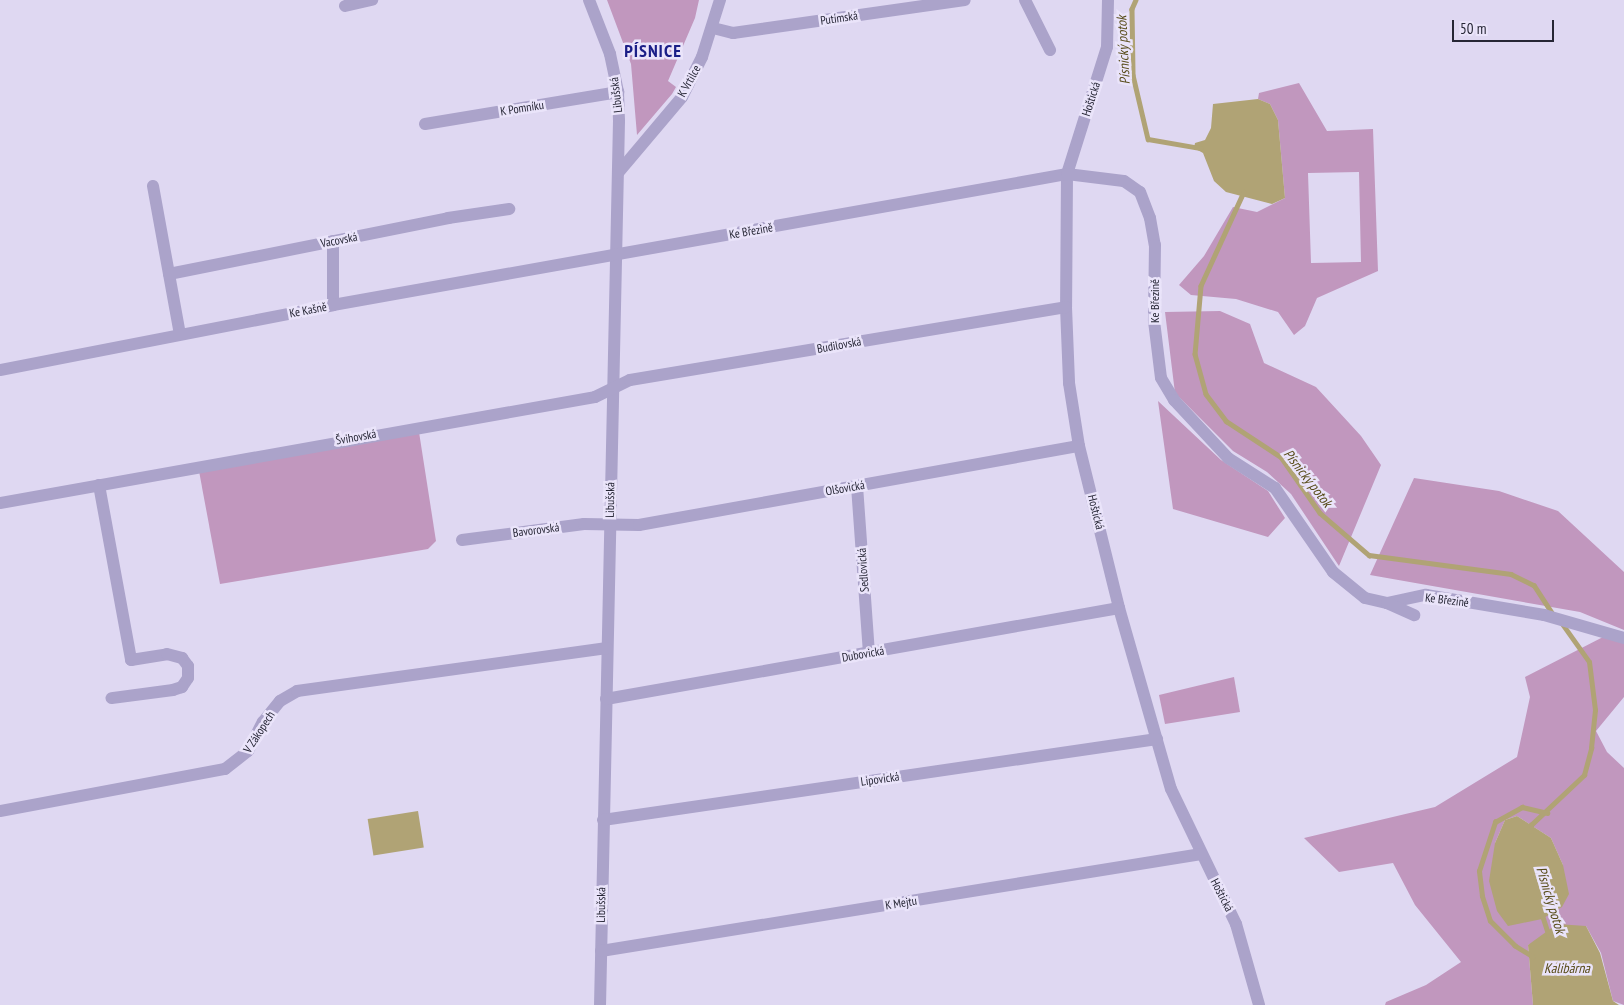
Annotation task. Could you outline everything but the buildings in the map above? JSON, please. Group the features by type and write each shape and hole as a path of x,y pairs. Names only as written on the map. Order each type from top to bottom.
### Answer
{"street":[{"path":"344,6 372,0"},
{"name":"Libušská","path":"589,0 610,54 618,92 617,255 600,1005"},
{"name":"K Vrtilce","path":"618,173 682,96 713,28 720,0"},
{"name":"Putimská","path":"713,28 733,32 965,0"},
{"path":"1025,0 1050,50"},
{"name":"Hoštická","path":"1108,0 1107,47 1067,174 1066,307 1070,383 1079,446 1120,608 1171,789 1236,924 1259,1005"},
{"name":"K Pomníku","path":"426,124 618,92"},
{"name":"Ke Březině","path":"617,255 1067,174 1124,181 1140,192 1145,202 1155,245 1158,359 1161,378 1174,400 1228,458 1275,488 1333,572 1365,598 1387,603 1426,596 1544,615 1624,638"},
{"path":"153,186 180,334"},
{"name":"Vacovská","path":"169,274 333,241 509,209"},
{"path":"333,241 333,305"},
{"name":"Ke Kašně","path":"0,370 333,305 617,255"},
{"name":"Budilovská","path":"613,388 630,380 1066,307"},
{"name":"Švihovská","path":"0,502 595,397 613,388"},
{"name":"Olšovická","path":"610,524 639,525 1079,446"},
{"path":"98,485 131,660 167,654 182,658 188,666 188,678 182,686 173,690 112,698"},
{"name":"Sedlovická","path":"857,486 868,653"},
{"name":"Bavorovská","path":"462,540 610,524"},
{"path":"1387,603 1414,615"},
{"name":"Dubovická","path":"606,699 1120,608"},
{"name":"V Zákopech","path":"0,811 225,769 248,751 263,722 280,701 297,691 607,648"},
{"name":"Lipovická","path":"603,820 1156,739"},
{"name":"K Mejtu","path":"601,952 1201,854"}],"shaded area":[{"path":"607,0 699,0 695,18 668,81 676,87 637,135 631,64"},
{"path":"1299,83 1327,131 1373,129 1378,271 1317,298 1305,326 1294,335 1278,312 1236,299 1191,295 1179,285 1204,256 1233,207 1257,212 1285,198 1278,120 1270,104 1258,99 1259,93","holes":["1359,172 1361,262 1311,263 1308,173"]},
{"path":"1220,311 1250,324 1264,363 1316,387 1361,436 1381,465 1339,566 1291,494 1267,472 1233,451 1175,393 1165,312"},
{"path":"1158,401 1221,460 1268,491 1285,518 1268,537 1173,509"},
{"path":"419,432 436,541 428,549 220,584 199,471"},
{"path":"1414,478 1499,491 1558,511 1624,572 1624,630 1580,612 1370,575"},
{"path":"1605,636 1624,643 1624,697 1596,731 1607,752 1624,768 1624,1005 1613,1001 1601,953 1586,926 1528,945 1533,1005 1385,1005 1386,1002 1426,985 1461,962 1415,905 1393,863 1339,872 1304,838 1435,807 1517,757 1530,697 1525,677","holes":["1517,816 1551,838 1563,865 1495,843 1505,820"]},
{"path":"1234,677 1240,712 1165,724 1159,695"}],"water":[{"path":"1258,99 1270,104 1278,120 1285,198 1272,204 1226,192 1214,181 1203,153 1194,148 1195,143 1205,140 1211,128 1213,104"},
{"path":"418,811 424,848 373,856 368,819"},
{"path":"1517,816 1551,838 1563,865 1569,894 1562,907 1542,919 1508,926 1497,911 1489,881 1495,843 1505,820"},
{"name":"Kalibárna","path":"1557,924 1586,926 1600,953 1613,1001 1619,1005 1533,1005 1528,945"}],"waterway":[{"name":"Písnický potok","path":"1136,0 1132,9 1133,75 1148,139 1200,148"},
{"name":"Písnický potok","path":"1244,192 1201,286 1195,354 1206,394 1226,421 1281,457 1320,513 1369,555 1511,574 1534,585 1553,614"},
{"name":"Písnický potok","path":"1531,831 1531,825 1584,775 1591,748 1595,710 1589,662 1562,624"},
{"path":"1533,957 1515,946 1490,921 1482,896 1479,871 1495,822 1522,807 1547,813"},
{"name":"Písnický potok","path":"1542,914 1549,935"}],"district":[{"name":"PÍSNICE","path":"653,51"}]}
